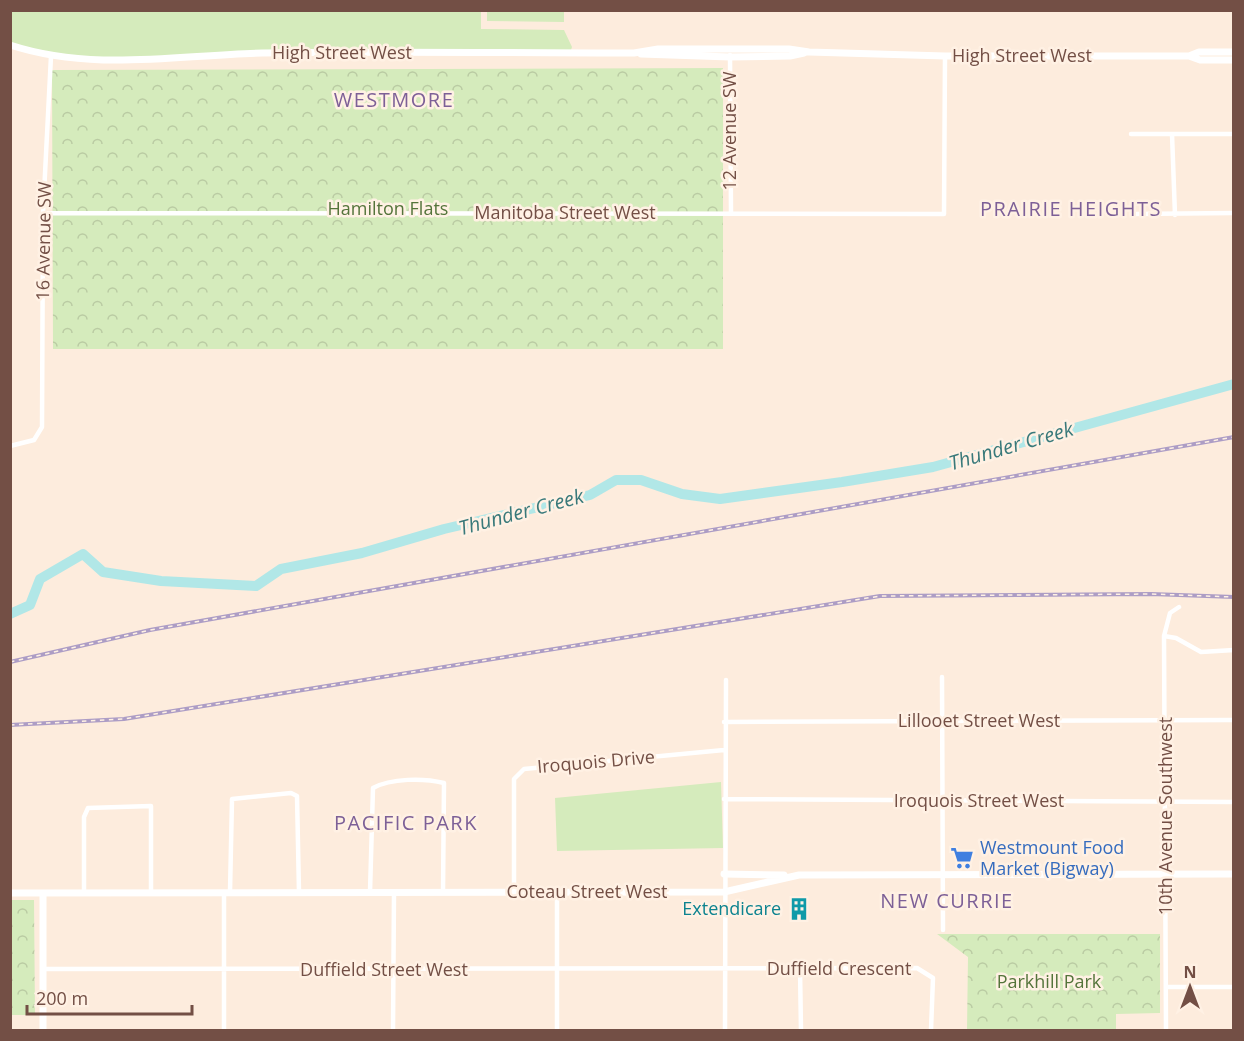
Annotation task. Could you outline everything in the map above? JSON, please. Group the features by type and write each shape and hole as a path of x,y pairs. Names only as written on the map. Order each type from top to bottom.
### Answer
{"street":[{"name":"High Street West","path":"10,45 76,60 122,62 263,53 634,53 658,56 730,53 790,56 809,52 945,56 1189,56 1198,52 1233,52"},
{"name":"12 Avenue SW","path":"730,53 731,213"},
{"name":"16 Avenue SW","path":"10,446 34,440 42,427 43,213 51,56"},
{"name":"Manitoba Street West","path":"43,213 944,214 945,56"},
{"path":"1189,56 1200,60 1233,60"},
{"path":"1131,134 1233,134"},
{"path":"1172,134 1175,215"},
{"path":"1132,214 1233,213"},
{"name":"10th Avenue Southwest","path":"1166,1030 1167,802 1164,636 1170,613 1179,608"},
{"path":"1164,636 1176,638 1201,652 1233,650"},
{"path":"942,677 944,930"},
{"path":"725,1030 724,722 726,680"},
{"name":"Lillooet Street West","path":"724,722 1233,720"},
{"name":"Iroquois Drive","path":"514,892 514,779 524,769 724,750"},
{"path":"370,892 373,788 381,784 431,780 444,783 443,892"},
{"path":"224,1030 224,970 232,799 291,793 297,796 299,892"},
{"name":"Iroquois Street West","path":"724,799 1233,802"},
{"path":"84,893 84,817 88,808 138,805 151,806 151,893"},
{"path":"724,874 799,875"},
{"name":"Coteau Street West","path":"10,893 724,892 799,875 1233,874"},
{"path":"393,1030 394,892"},
{"path":"557,892 557,1030"},
{"path":"43,893 43,1030"},
{"name":"Duffield Street West","path":"43,969 724,968"},
{"name":"Duffield Crescent","path":"724,968 917,968 933,978 931,1030"},
{"path":"800,969 801,1030"},
{"path":"1167,987 1233,987"}],"green space":[{"path":"10,11 481,11 481,29 564,30 572,47 571,50 266,53 76,60 11,44"},
{"path":"487,11 564,11 564,22 487,21"},
{"name":"Hamilton Flats","path":"723,68 723,349 53,349 52,70"},
{"path":"721,782 723,848 557,851 555,798"},
{"path":"11,900 34,900 35,1015 11,1015"},
{"name":"Parkhill Park","path":"937,934 1160,934 1160,1013 1116,1014 1116,1030 967,1030 968,957"}],"waterway":[{"name":"Thunder Creek","path":"10,614 30,605 40,579 83,554 103,572 161,581 256,586 281,569 362,553 444,529 590,495 616,480 641,480 682,494 720,499 842,482 933,467 1234,384"}],"railway":[{"path":"10,662 150,630 1234,437"},
{"path":"10,725 124,719 880,596 1151,594 1234,597"}],"place":[{"name":"Westmount Food Market (Bigway)","path":"962,858"},
{"name":"Extendicare","path":"799,909"}],"district":[{"name":"WESTMORE","path":"394,100"},
{"name":"PRAIRIE HEIGHTS","path":"1071,209"},
{"name":"PACIFIC PARK","path":"406,823"},
{"name":"NEW CURRIE","path":"947,901"}]}
